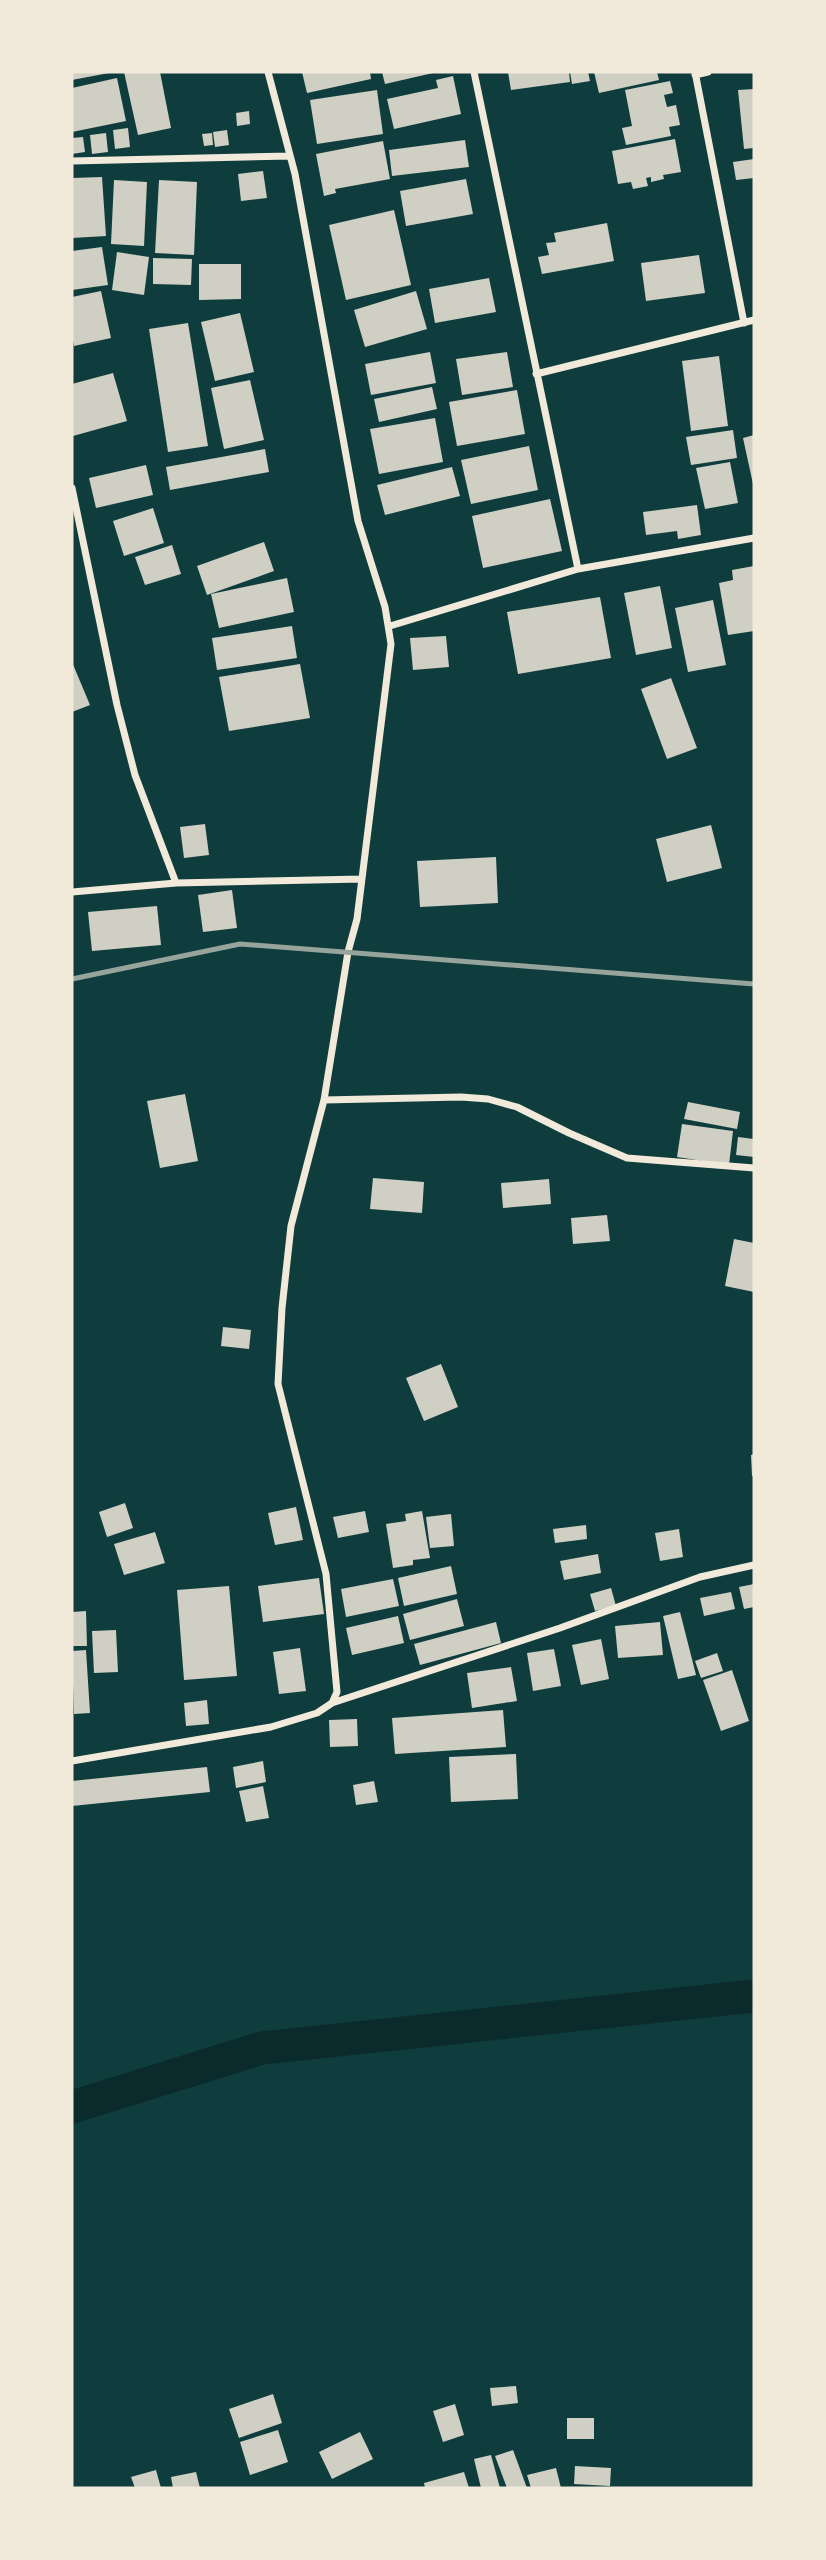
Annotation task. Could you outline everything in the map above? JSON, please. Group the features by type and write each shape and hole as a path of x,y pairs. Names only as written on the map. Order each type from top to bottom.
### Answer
{"street":[{"path":"268,72 290,156 358,521 390,626 389,675 357,919 348,952 324,1101 291,1226 282,1308 278,1384 326,1574 337,1692 332,1703"},
{"path":"474,72 578,569"},
{"path":"708,72 695,74 744,323"},
{"path":"72,161 290,156"},
{"path":"536,374 754,320"},
{"path":"72,488 117,705 135,775 176,883"},
{"path":"390,626 578,569 754,538"},
{"path":"72,892 176,883 362,879"},
{"path":"324,1101 461,1097 488,1099 517,1107 628,1158 754,1168"},
{"path":"72,1761 271,1727 317,1713 332,1703 560,1628 700,1577 754,1565"}],"building":[{"path":"72,72 109,72 109,73 72,80"},
{"path":"124,72 160,72 171,128 138,135"},
{"path":"302,72 370,72 371,79 307,93"},
{"path":"382,72 433,72 433,73 385,84"},
{"path":"508,72 569,72 570,82 511,90"},
{"path":"570,72 588,72 590,81 572,84"},
{"path":"594,72 657,72 659,80 599,93"},
{"path":"453,76 461,114 394,129 387,99 438,88 436,80"},
{"path":"117,78 126,121 72,132 72,88"},
{"path":"670,81 673,93 664,95 667,107 676,105 680,125 669,127 671,136 626,145 622,128 632,126 625,90"},
{"path":"754,89 754,148 744,149 738,90"},
{"path":"377,90 383,134 317,144 310,100"},
{"path":"249,111 250,124 237,126 236,113"},
{"path":"128,128 130,147 115,149 113,130"},
{"path":"227,130 229,145 215,147 213,132"},
{"path":"106,133 108,152 92,154 90,135"},
{"path":"212,133 213,145 204,146 202,134"},
{"path":"83,137 85,152 72,154 72,138"},
{"path":"675,139 681,172 663,175 664,179 651,182 651,177 646,178 648,186 633,189 631,182 618,184 612,151"},
{"path":"465,140 469,167 392,176 389,150"},
{"path":"383,141 390,179 335,189 336,193 324,196 316,154"},
{"path":"754,159 754,178 736,180 733,162"},
{"path":"263,171 267,198 241,201 238,174"},
{"path":"102,177 106,236 72,238 72,178"},
{"path":"466,179 473,214 406,226 400,191"},
{"path":"114,180 147,182 144,246 111,244"},
{"path":"159,180 197,182 194,255 155,253"},
{"path":"394,210 411,285 346,300 329,225"},
{"path":"607,223 614,261 542,274 538,257 549,255 546,243 556,242 554,233"},
{"path":"102,247 108,285 72,290 72,251"},
{"path":"117,252 149,257 144,295 112,290"},
{"path":"699,255 705,293 646,301 641,263"},
{"path":"153,258 192,259 191,285 153,284"},
{"path":"199,264 241,264 241,299 199,300"},
{"path":"489,278 496,312 435,323 429,289"},
{"path":"101,291 111,338 74,346 72,297"},
{"path":"416,291 427,329 365,347 354,310"},
{"path":"240,313 254,372 215,381 201,322"},
{"path":"188,323 208,446 168,452 149,329"},
{"path":"430,352 436,383 371,395 365,364"},
{"path":"507,352 513,387 462,395 456,359"},
{"path":"719,356 728,426 691,431 682,361"},
{"path":"113,373 127,421 73,436 72,384"},
{"path":"250,380 264,440 224,449 211,388"},
{"path":"432,387 437,409 379,422 374,399"},
{"path":"517,390 525,434 457,446 449,402"},
{"path":"435,418 443,462 379,474 370,429"},
{"path":"733,430 737,458 691,465 686,437"},
{"path":"754,435 754,484 753,484 743,438"},
{"path":"529,446 538,490 471,504 461,460"},
{"path":"265,449 269,472 170,490 166,467"},
{"path":"730,462 738,503 705,509 696,468"},
{"path":"146,465 153,495 96,508 89,478"},
{"path":"452,467 460,496 385,515 377,485"},
{"path":"550,499 562,551 483,568 472,516"},
{"path":"697,505 701,535 678,539 677,531 646,535 643,512"},
{"path":"153,508 164,543 124,556 113,521"},
{"path":"264,542 274,571 207,595 197,566"},
{"path":"172,545 181,574 145,585 135,557"},
{"path":"754,566 754,631 728,635 719,583 733,580 732,570"},
{"path":"287,578 294,612 219,628 211,594"},
{"path":"660,586 672,648 636,655 624,593"},
{"path":"600,597 611,658 518,674 507,612"},
{"path":"713,600 726,665 688,672 675,608"},
{"path":"292,626 297,658 217,670 212,638"},
{"path":"446,636 449,667 413,670 410,638"},
{"path":"72,662 90,705 72,712"},
{"path":"300,664 310,718 229,731 219,677"},
{"path":"671,678 697,748 667,759 641,689"},
{"path":"205,824 209,855 184,858 180,827"},
{"path":"711,825 722,868 667,882 656,839"},
{"path":"496,857 498,903 420,907 417,861"},
{"path":"232,890 237,928 203,932 198,895"},
{"path":"157,906 161,945 92,951 88,912"},
{"path":"185,1094 198,1161 160,1168 147,1101"},
{"path":"688,1102 740,1112 737,1129 684,1119"},
{"path":"682,1124 733,1131 729,1165 677,1157"},
{"path":"738,1137 754,1139 754,1157 736,1155"},
{"path":"373,1178 424,1182 422,1213 370,1209"},
{"path":"549,1179 551,1204 503,1208 501,1183"},
{"path":"607,1215 610,1241 573,1244 571,1218"},
{"path":"734,1239 754,1243 754,1292 725,1286"},
{"path":"223,1327 251,1330 249,1349 221,1346"},
{"path":"441,1364 458,1407 424,1421 406,1378"},
{"path":"754,1454 754,1476 752,1476 751,1455"},
{"path":"125,1503 133,1528 107,1537 99,1512"},
{"path":"296,1507 303,1540 275,1545 268,1513"},
{"path":"365,1511 369,1532 338,1538 333,1517"},
{"path":"422,1511 430,1558 413,1560 413,1565 393,1568 386,1524 406,1521 405,1514"},
{"path":"451,1514 454,1546 430,1548 426,1517"},
{"path":"586,1525 587,1539 555,1543 553,1529"},
{"path":"679,1529 683,1557 660,1561 655,1533"},
{"path":"155,1532 165,1563 124,1575 114,1544"},
{"path":"598,1554 601,1573 564,1580 560,1561"},
{"path":"451,1566 457,1594 404,1606 398,1578"},
{"path":"319,1578 324,1614 263,1622 258,1586"},
{"path":"393,1579 399,1606 346,1617 341,1589"},
{"path":"754,1584 754,1607 744,1609 739,1587"},
{"path":"229,1586 237,1676 184,1680 177,1590"},
{"path":"611,1588 616,1606 595,1611 590,1594"},
{"path":"731,1592 735,1609 704,1616 700,1598"},
{"path":"457,1599 464,1626 410,1640 403,1614"},
{"path":"86,1611 87,1646 72,1646 72,1612"},
{"path":"680,1612 696,1675 678,1679 663,1616"},
{"path":"398,1616 404,1643 352,1655 346,1628"},
{"path":"496,1622 501,1643 420,1665 414,1644"},
{"path":"660,1622 663,1655 618,1658 615,1626"},
{"path":"116,1630 118,1672 94,1673 92,1631"},
{"path":"601,1639 609,1679 581,1685 572,1645"},
{"path":"300,1648 306,1691 279,1694 273,1652"},
{"path":"554,1649 561,1686 533,1691 527,1653"},
{"path":"86,1650 90,1713 74,1714 72,1651"},
{"path":"717,1653 723,1671 701,1678 695,1661"},
{"path":"511,1667 517,1701 472,1708 467,1673"},
{"path":"732,1670 749,1721 721,1731 703,1680"},
{"path":"207,1700 209,1724 186,1726 184,1703"},
{"path":"503,1710 506,1747 395,1754 392,1718"},
{"path":"357,1719 358,1746 330,1747 329,1720"},
{"path":"516,1754 518,1799 451,1802 449,1757"},
{"path":"263,1761 266,1782 236,1788 233,1767"},
{"path":"207,1767 210,1792 72,1806 72,1781"},
{"path":"374,1781 378,1802 356,1805 353,1785"},
{"path":"263,1786 269,1818 246,1822 239,1791"},
{"path":"516,2386 518,2403 492,2406 490,2388"},
{"path":"273,2394 282,2423 239,2438 229,2409"},
{"path":"455,2404 464,2435 443,2442 433,2411"},
{"path":"567,2418 594,2418 594,2439 567,2439"},
{"path":"278,2430 288,2462 250,2475 240,2442"},
{"path":"360,2432 373,2459 332,2479 319,2452"},
{"path":"513,2450 527,2488 507,2488 495,2456"},
{"path":"491,2455 500,2488 481,2488 474,2459"},
{"path":"575,2466 611,2468 610,2486 574,2484"},
{"path":"556,2468 561,2488 531,2488 527,2475"},
{"path":"156,2470 161,2488 135,2488 131,2477"},
{"path":"196,2472 200,2488 173,2488 171,2477"},
{"path":"464,2472 469,2488 425,2488 424,2483"}],"waterway":[{"path":"72,2107 262,2048 754,1996"}],"railway":[{"path":"72,979 240,944 754,984"}]}
